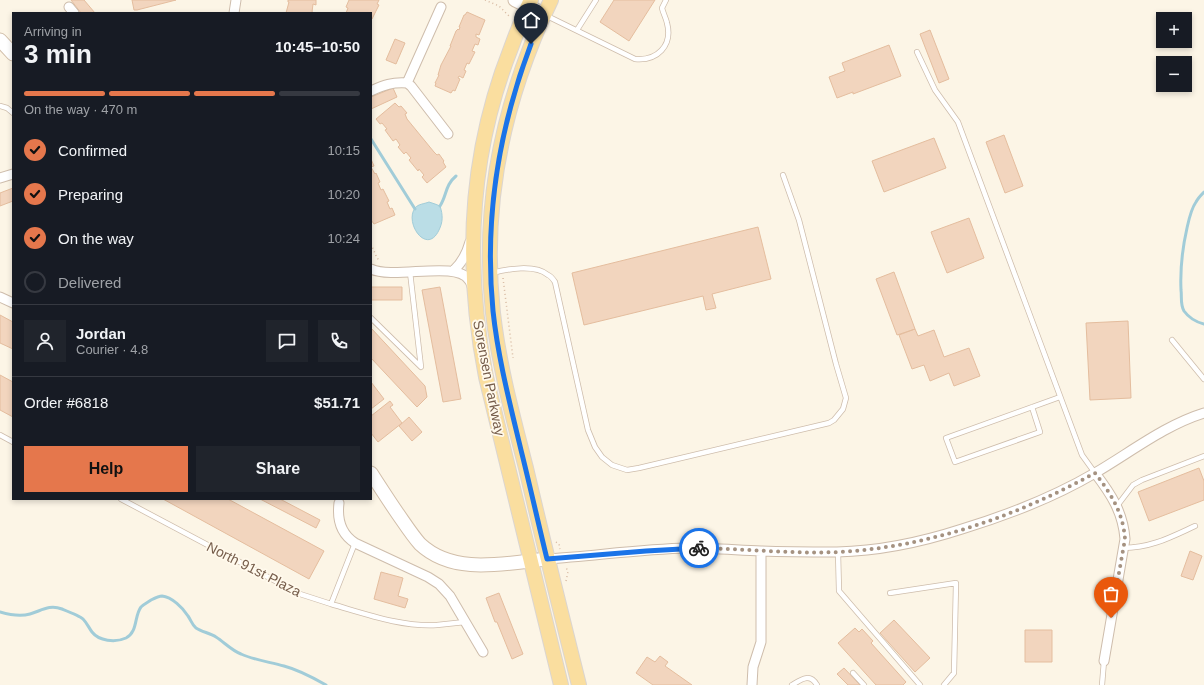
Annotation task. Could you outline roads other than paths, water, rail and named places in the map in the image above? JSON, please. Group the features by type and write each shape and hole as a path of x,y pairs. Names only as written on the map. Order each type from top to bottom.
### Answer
{"main road":[{"name":"Sorensen Parkway","path":"551,0 522,70 504,132 498,161 492,207 491,273 493,312 504,380 579,685"},
{"name":"Sorensen Parkway","path":"529,3 494,94 488,119 477,182 473,232 474,294 478,333 486,376 561,685"}],"street":[{"path":"234,12 236,0"},
{"path":"514,0 529,3 544,14"},
{"path":"407,83 441,7"},
{"path":"0,40 12,53"},
{"path":"372,91 390,83 407,83 411,86 448,134"},
{"path":"0,178 12,174"},
{"path":"453,271 465,256 473,232"},
{"path":"372,270 383,273 453,271 464,275 470,280 474,294"},
{"path":"0,297 12,303"},
{"path":"372,476 420,543 433,554 444,559 466,564 493,564 687,548 838,552 874,549 905,544 962,530 1028,506 1095,473 1175,425 1204,413"},
{"path":"1095,473 1117,506 1124,527 1125,539 1104,660"},
{"path":"338,500 340,525 345,535 355,543 428,577 439,584 450,596 483,652"},
{"path":"752,685 753,667 761,642 761,551"}],"lane":[{"path":"577,30 596,0"},
{"path":"544,14 635,60 643,60 655,56 664,48 668,37 668,24 662,8 666,0"},
{"path":"917,52 935,90 958,122 1082,455 1095,473"},
{"path":"0,106 7,108 12,112"},
{"path":"491,273 502,270 524,268 541,271 548,274 555,282 588,430 595,447 602,457 612,465 626,470 639,468 828,423 840,414 846,398 799,220 783,175"},
{"path":"372,319 421,367 410,272"},
{"path":"1172,340 1204,379"},
{"path":"1032,407 1040,432 955,462 946,438 1060,396"},
{"path":"0,435 12,441"},
{"path":"1117,506 1133,485 1142,480 1204,456"},
{"name":"North 91st Plaza","path":"123,500 300,594 386,620 414,624 437,625 465,622"},
{"path":"1124,548 1135,548 1161,542 1195,526"},
{"path":"331,604 355,543"},
{"path":"838,552 839,591 920,685"},
{"path":"890,593 956,583 954,674 944,685"},
{"path":"1102,685 1104,660"},
{"path":"853,673 864,685"},
{"path":"792,685 803,678 814,680 817,685"}],"water":[{"path":"429,202 440,206 442,218 439,230 434,237 429,240 418,234 412,221 412,214 416,207"}],"waterway":[{"path":"372,141 415,209"},
{"path":"440,206 452,179 456,176"},
{"path":"1204,192 1191,211 1185,236 1181,267 1182,303 1184,311 1188,316 1204,324"},
{"path":"0,612 11,615 22,615 30,614 45,608 53,607 62,609 81,618 86,622 95,635 112,641 122,640 130,635 141,607 151,600 162,596 180,606 196,628 211,634 237,652 251,658 295,670 326,685"}]}
